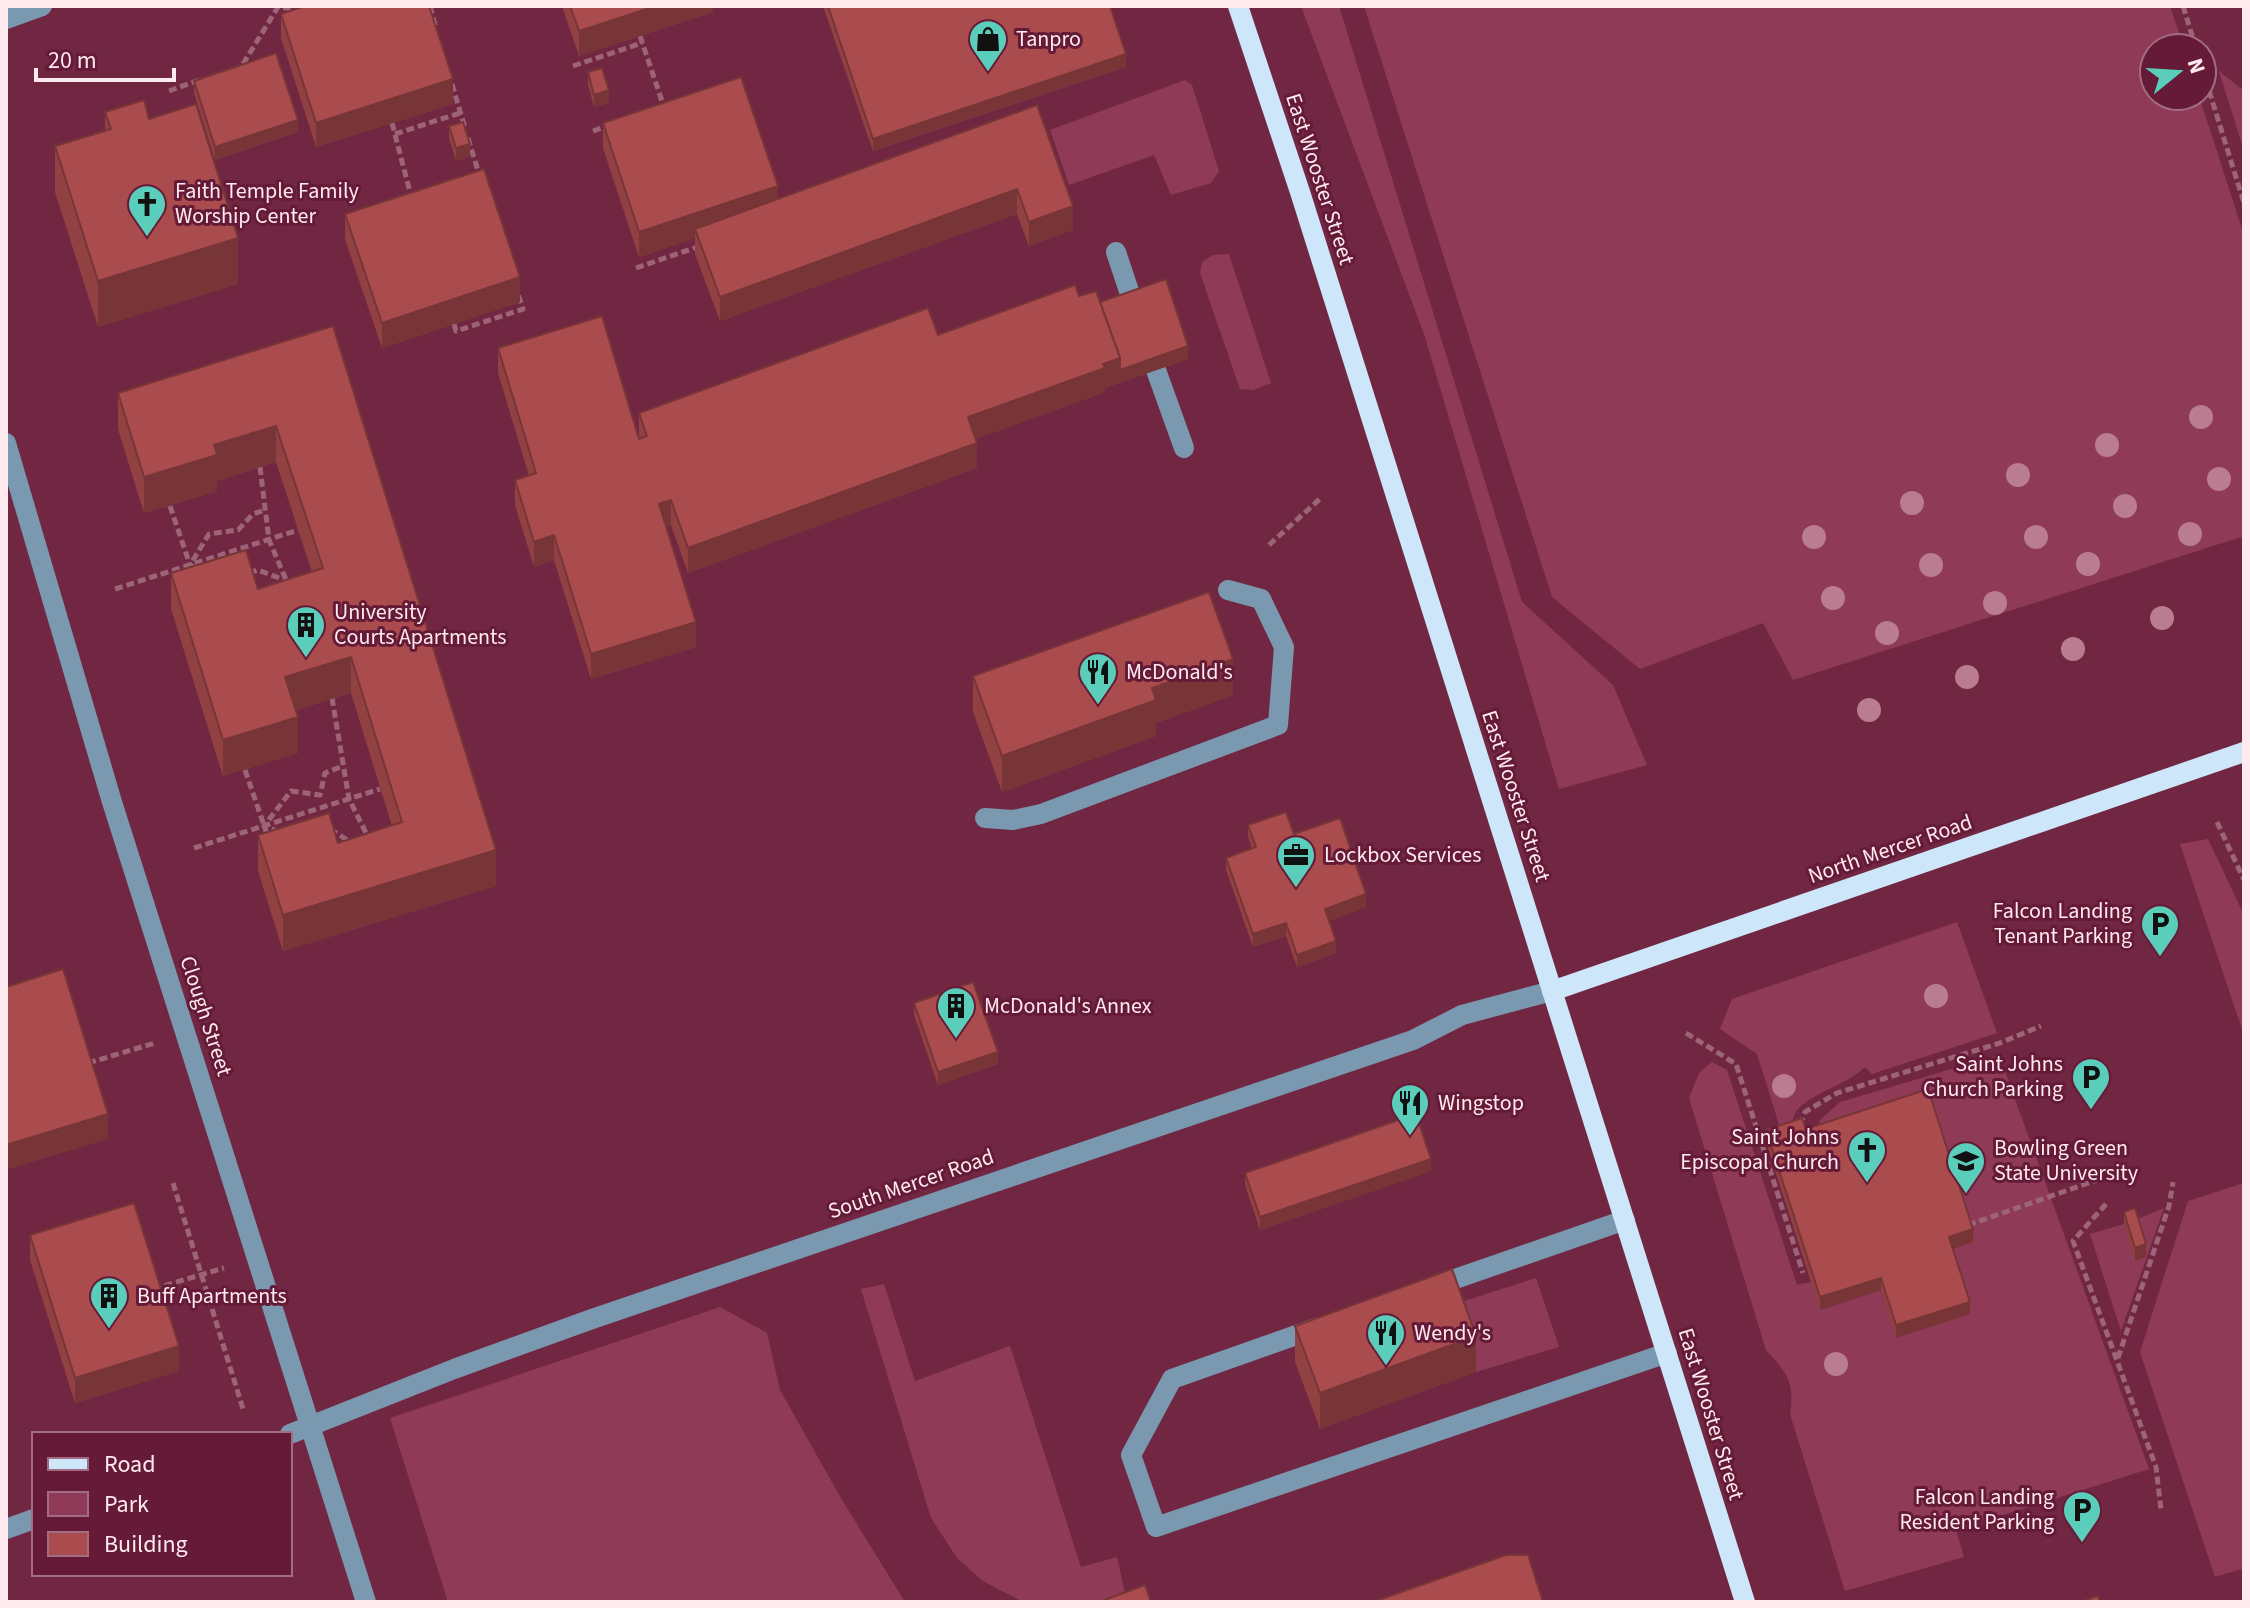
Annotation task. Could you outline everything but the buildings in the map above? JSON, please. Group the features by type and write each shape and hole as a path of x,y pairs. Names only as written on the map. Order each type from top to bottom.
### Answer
{"main road":[{"name":"East Wooster Street","path":"1238,6 1300,192 1745,1602"},
{"name":"North Mercer Road","path":"1552,991 2244,752"}],"street":[{"path":"6,19 42,6"},
{"path":"1116,252 1133,303"},
{"path":"1156,370 1184,448"},
{"name":"Clough Street","path":"6,443 112,802 366,1602"},
{"path":"985,818 1013,820 1041,814 1278,725 1284,647 1261,599 1228,590"},
{"name":"South Mercer Road","path":"292,1433 454,1369 592,1319 1413,1040 1462,1015 1552,991"},
{"path":"1413,1294 1625,1220"},
{"path":"1342,1319 1172,1379 1131,1455 1156,1527 1667,1353"},
{"path":"6,1529 32,1520"}],"path":[{"path":"246,76 243,64 278,7 296,9 304,6"},
{"path":"430,6 439,37"},
{"path":"2183,6 2191,32"},
{"path":"573,66 641,40 666,116"},
{"path":"169,91 213,75"},
{"path":"451,82 484,187"},
{"path":"649,112 664,107"},
{"path":"2216,112 2244,203"},
{"path":"395,134 460,113"},
{"path":"593,131 621,121"},
{"path":"392,123 414,206"},
{"path":"465,177 479,172"},
{"path":"411,196 425,191"},
{"path":"636,268 708,244"},
{"path":"454,324 456,331 523,309 518,294"},
{"path":"260,467 269,540 291,591"},
{"path":"1269,545 1322,497"},
{"path":"170,506 194,576"},
{"path":"190,565 209,534 238,530 253,514 265,510"},
{"path":"115,589 298,530"},
{"path":"190,565 202,571"},
{"path":"236,578 258,570 287,581"},
{"path":"332,698 349,799 372,846"},
{"path":"264,826 291,791 320,795 325,773 343,766"},
{"path":"245,770 268,839"},
{"path":"194,848 380,789"},
{"path":"2217,822 2244,880"},
{"path":"264,826 286,835"},
{"path":"320,836 330,829 351,843 367,836"},
{"path":"1796,1133 1805,1112 1837,1093 2000,1043 2041,1026"},
{"path":"1686,1033 1736,1064 1803,1273"},
{"path":"84,1064 156,1042"},
{"path":"1968,1225 2097,1180"},
{"path":"2118,1359 2169,1206 2173,1182"},
{"path":"173,1183 244,1412"},
{"path":"2106,1204 2073,1241 2156,1467 2161,1510"},
{"path":"153,1289 229,1266"}],"green space":[{"path":"1301,6 1339,6 1522,602 1613,685 1647,765 1559,789 1424,334"},
{"path":"1364,6 2170,6 2179,32 2138,32 2138,112 2204,112 2244,235 2244,536 1793,680 1763,623 1640,669 1552,597"},
{"path":"2219,71 2244,91 2244,151"},
{"path":"1185,80 1192,85 1219,171 1211,183 1171,195 1154,155 1069,185 1050,130"},
{"path":"1229,254 1271,383 1253,390 1240,389 1200,273 1202,262 1213,255"},
{"path":"2208,839 2244,915 2244,1035 2180,844"},
{"path":"1957,922 1997,1033 1872,1074 1865,1067 1804,1104 1796,1112 1789,1128 1781,1131 1757,1054 1720,1029 1732,999"},
{"path":"1999,1055 2149,1469 1956,1530 1964,1557 1845,1591 1790,1414 1788,1379 1766,1350 1689,1098 1699,1073 1712,1062 1727,1070 1797,1285 1811,1282 1821,1310 1881,1290 1897,1338 1949,1250 1973,1242 1822,1136 1819,1121 1840,1102"},
{"path":"2244,1183 2244,1568 2215,1577 2140,1352 2188,1201"},
{"path":"2164,1208 2121,1331 2090,1234 2124,1224 2135,1260 2146,1257 2135,1220"},
{"path":"1536,1278 1559,1347 1476,1372 1452,1305"},
{"path":"884,1284 915,1381 1010,1346 1081,1567 1117,1557 1127,1602 1023,1602 983,1581 957,1558 931,1518 861,1289"},
{"path":"720,1307 767,1333 780,1390 842,1500 905,1602 448,1602 390,1418"}],"place":[{"name":"Tanpro","path":"988,73"},
{"name":"Faith Temple Family Worship Center","path":"147,238"},
{"name":"University Courts Apartments","path":"306,659"},
{"name":"McDonald's","path":"1098,706"},
{"name":"Lockbox Services","path":"1296,889"},
{"name":"Falcon Landing Tenant Parking","path":"2160,958"},
{"name":"McDonald's Annex","path":"956,1040"},
{"name":"Saint Johns Church Parking","path":"2091,1111"},
{"name":"Wingstop","path":"1410,1137"},
{"name":"Saint Johns Episcopal Church","path":"1867,1184"},
{"name":"Bowling Green State University","path":"1966,1195"},
{"name":"Buff Apartments","path":"109,1330"},
{"name":"Wendy's","path":"1386,1367"},
{"name":"Falcon Landing Resident Parking","path":"2082,1544"}]}
